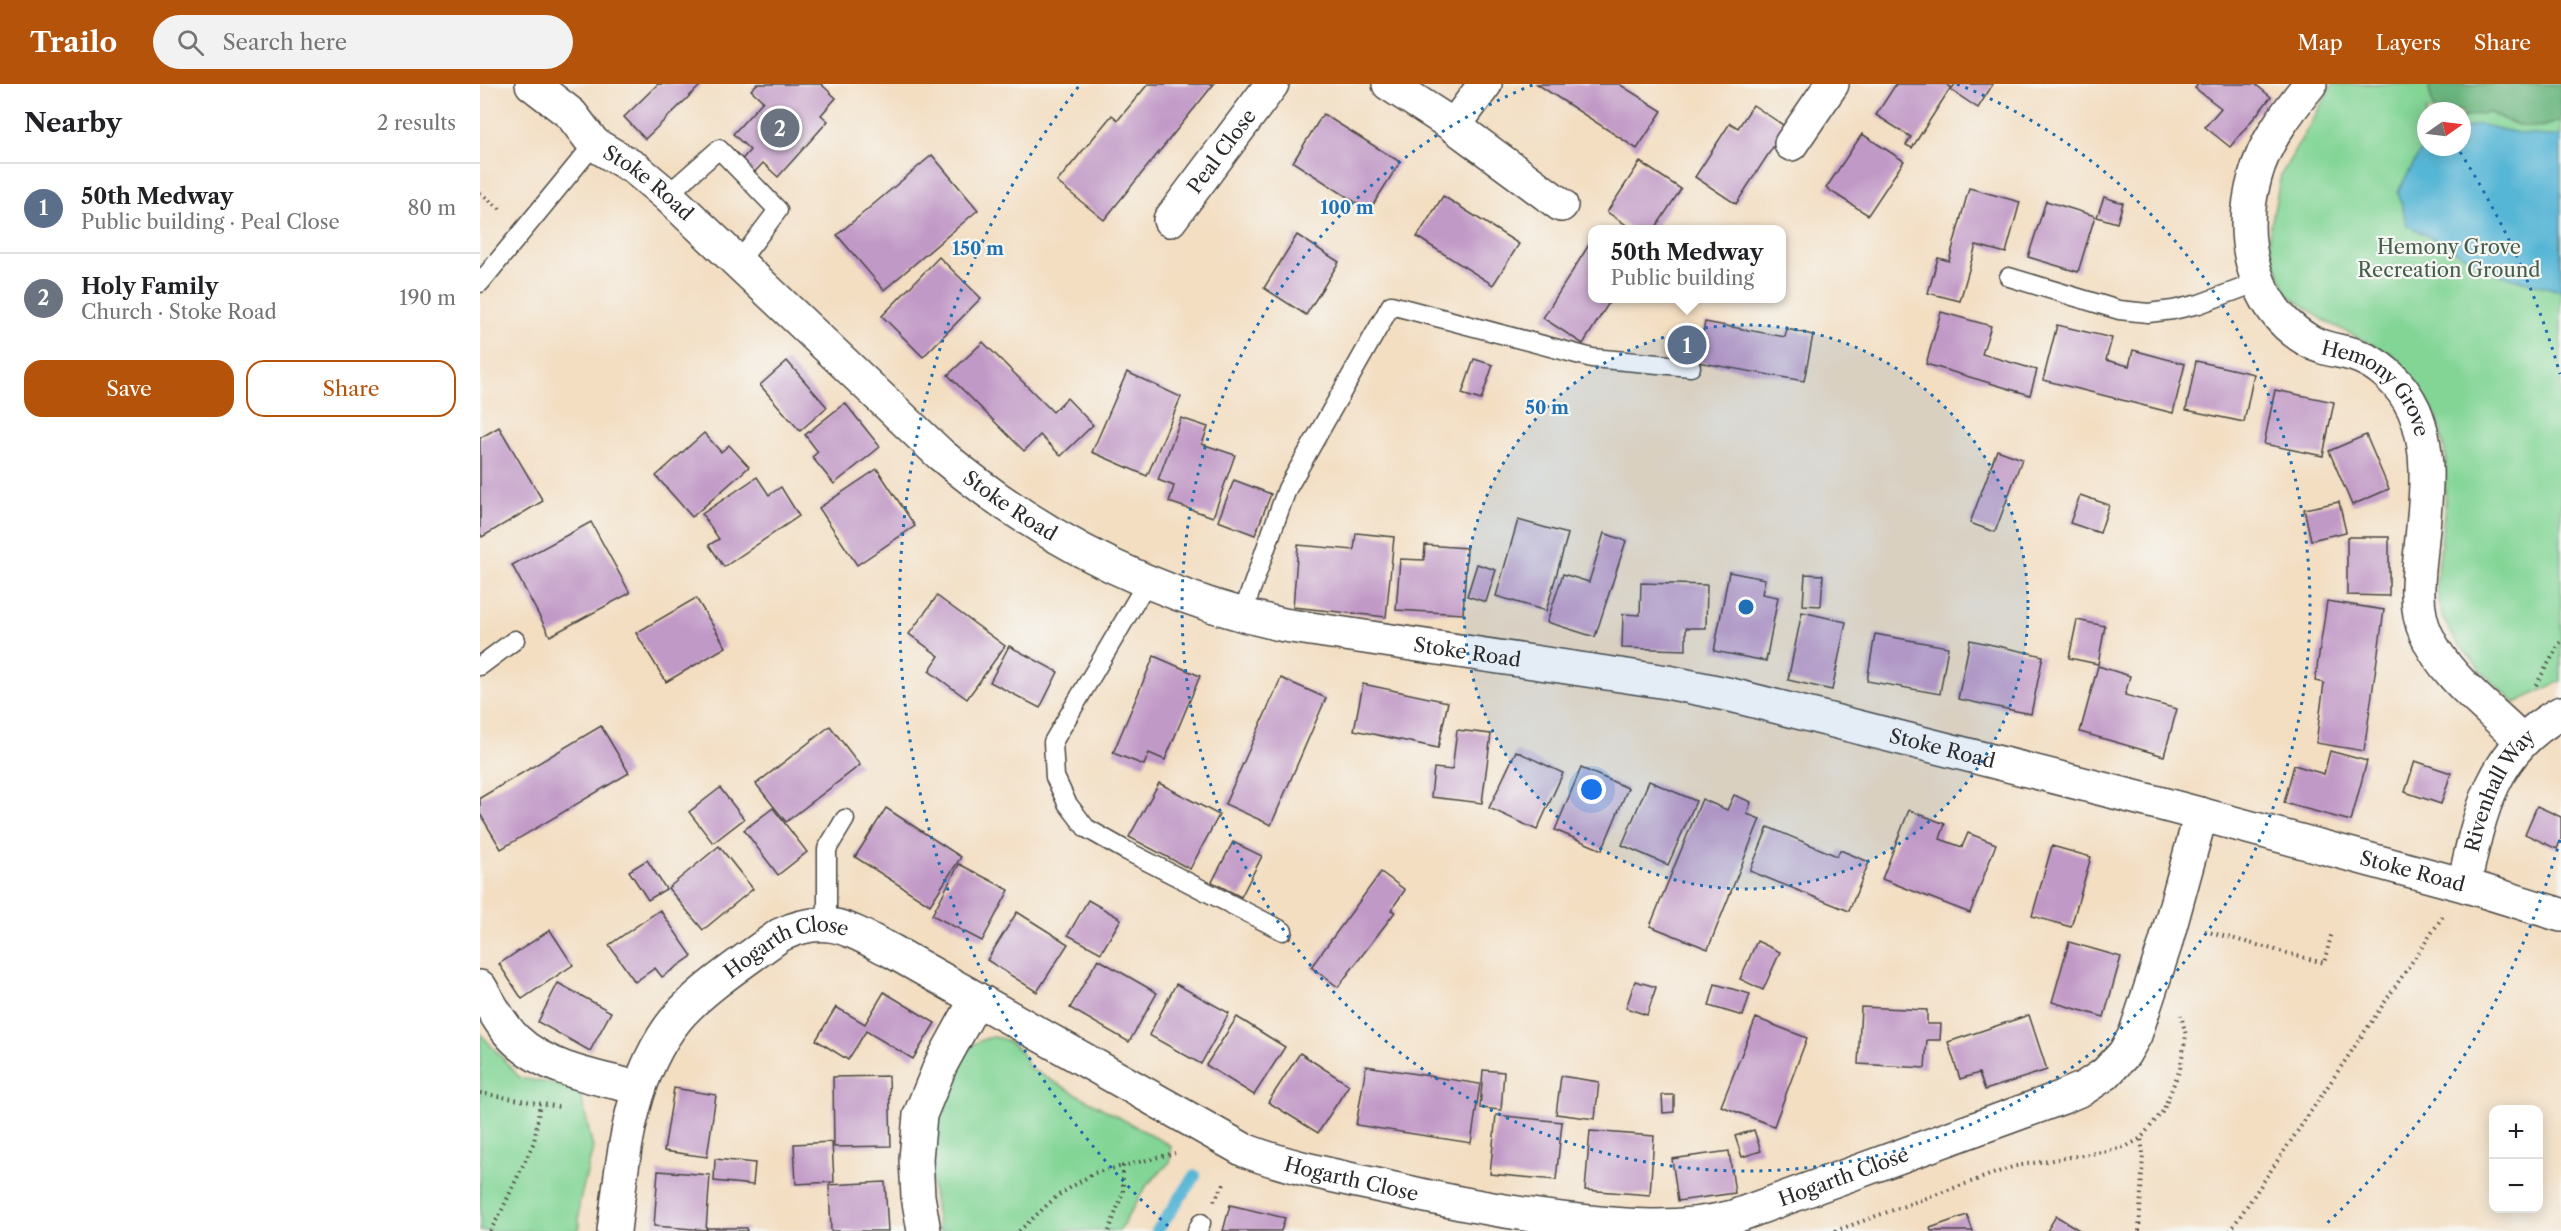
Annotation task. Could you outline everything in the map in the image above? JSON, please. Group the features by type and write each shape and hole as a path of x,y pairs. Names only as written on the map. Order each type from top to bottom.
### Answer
{"street":[{"name":"Stoke Road","path":"532,84 571,114 594,144 636,169 667,195 932,446 984,490 1064,542 1147,582 1242,615 1327,633 1701,688 1864,727 2201,814 2463,885 2561,915"},
{"name":"Peal Close","path":"1170,220 1272,84"},
{"path":"1389,84 1454,126 1561,205"},
{"path":"1454,126 1485,84"},
{"path":"1791,144 1832,84"},
{"name":"Hemony Grove","path":"2310,84 2265,150 2255,176 2248,225 2249,250 2259,282 2267,300 2292,329 2319,346 2369,360 2401,388 2413,409 2421,431 2426,456 2418,575 2420,617 2433,647 2461,685 2522,741"},
{"name":"Rivenhall Way","path":"2463,885 2487,794 2501,768 2522,741 2537,727 2561,713"},
{"name":"Hogarth Close","path":"614,1231 631,1121 639,1088 660,1041 678,1017 692,1004 780,935 797,927 827,923 842,927 890,950 1244,1150 1283,1164 1460,1204 1608,1224 1672,1228 1716,1221 1760,1208 2091,1084 2117,1062 2135,1035 2145,1012 2201,814"},
{"path":"480,987 514,1040 528,1050 563,1066 639,1088"},
{"path":"924,1231 918,1196 916,1159 920,1115 941,1064 976,1000"}],"lane":[{"path":"480,283 594,144"},
{"path":"667,195 719,148 778,210 739,262"},
{"path":"2009,277 2119,310 2148,313 2173,310 2199,303 2259,282"},
{"path":"1242,615 1287,489 1391,305 1592,358 1691,367"},
{"path":"1147,582 1053,742 1055,777 1067,803 1086,828 1283,931"},
{"path":"480,666 515,640"},
{"path":"827,923 827,849 845,819"}],"path":[{"path":"2230,1231 2463,885"},
{"path":"2172,921 2324,963 2332,932"},
{"path":"480,1093 568,1108"},
{"path":"490,1231 534,1142 540,1104"},
{"path":"2139,1231 2143,1154 2141,1138"},
{"path":"1199,1227 1244,1150"},
{"path":"1019,1231 1057,1196 1094,1173 1184,1151"},
{"path":"1109,1231 1124,1192 1123,1166"}],"green space":[{"name":"Hemony Grove Recreation Ground","path":"2333,84 2561,84 2561,681 2515,703 2484,674 2454,638 2442,617 2436,587 2445,506 2446,458 2437,417 2414,379 2393,355 2325,321 2287,294 2272,255 2269,235 2281,175"},
{"path":"2430,84 2561,84 2561,120 2532,127 2506,121 2488,112 2471,116 2471,102 2432,102"},
{"path":"480,1033 520,1078 579,1088 593,1148 579,1204 579,1231 480,1231"},
{"path":"994,1037 1001,1038 1016,1047 1029,1068 1171,1146 1170,1162 1147,1185 1119,1231 939,1231 931,1161 932,1132 936,1114 956,1069 968,1050 979,1042"}],"water":[{"path":"2479,124 2540,136 2561,136 2561,291 2501,275 2407,225 2398,191 2418,156 2471,156 2471,126"}],"building":[{"path":"658,84 702,84 645,139 624,117"},
{"path":"757,84 821,84 836,98 821,115 828,121 778,177 763,163 752,175 739,163 750,150 733,134 763,101 751,90"},
{"path":"1148,84 1214,84 1104,220 1057,182 1112,115 1118,120"},
{"path":"1537,84 1619,84 1662,111 1637,149"},
{"path":"1896,84 1946,84 1951,87 1912,148 1906,145 1911,137 1876,115"},
{"path":"1955,84 1993,84 1978,108 1951,90"},
{"path":"2198,84 2255,84 2271,97 2230,147 2205,127 2221,108 2195,88"},
{"path":"1753,105 1786,127 1736,204 1695,177 1730,123 1738,128"},
{"path":"1323,114 1400,162 1369,211 1293,162"},
{"path":"1862,134 1904,161 1868,215 1826,188"},
{"path":"932,155 978,210 884,290 837,235"},
{"path":"1640,162 1681,189 1657,225 1626,225 1607,212"},
{"path":"1969,188 2020,202 2006,253 1976,245 1960,301 1928,293 1938,258 1949,261"},
{"path":"1443,196 1519,244 1493,285 1417,237"},
{"path":"2104,197 2123,203 2117,223 2097,217"},
{"path":"2046,201 2095,216 2078,272 2028,257"},
{"path":"1297,235 1339,262 1306,315 1264,288"},
{"path":"1588,246 1588,303 1609,303 1583,344 1543,318"},
{"path":"939,257 981,298 923,357 882,316"},
{"path":"1941,312 1991,326 1982,354 2037,370 2030,395 1926,364"},
{"path":"1705,322 1785,337 1787,329 1813,335 1804,381 1697,362"},
{"path":"2057,325 2112,338 2106,360 2129,366 2133,350 2185,364 2173,413 2043,380"},
{"path":"983,342 1053,412 1067,398 1093,425 1061,456 1040,435 1024,451 948,375"},
{"path":"1474,359 1493,365 1481,400 1462,394"},
{"path":"787,361 827,407 800,431 760,385"},
{"path":"2196,361 2254,374 2244,422 2186,410"},
{"path":"1127,372 1181,397 1147,476 1092,452"},
{"path":"2275,390 2334,402 2323,456 2264,444"},
{"path":"845,403 880,447 834,484 812,457 818,452 805,435"},
{"path":"1181,418 1208,427 1202,444 1235,455 1213,517 1169,502 1174,486 1158,480"},
{"path":"499,427 543,501 482,537 480,533 480,438"},
{"path":"704,433 721,452 729,445 749,467 692,517 656,476"},
{"path":"2366,435 2389,489 2352,505 2329,451"},
{"path":"1997,450 2022,459 1995,532 1970,523"},
{"path":"877,469 915,526 857,565 819,508"},
{"path":"757,477 769,495 781,487 799,516 724,567 709,545 719,539 702,514"},
{"path":"1234,480 1271,494 1255,535 1218,521"},
{"path":"2080,495 2109,505 2100,533 2070,523"},
{"path":"2339,502 2346,532 2311,540 2304,509"},
{"path":"1518,520 1568,534 1546,611 1496,596"},
{"path":"591,522 630,593 550,636 512,565"},
{"path":"1356,533 1394,537 1386,617 1293,607 1298,545 1354,550"},
{"path":"1604,533 1626,541 1595,637 1547,622 1563,574 1589,582"},
{"path":"2347,537 2389,537 2389,596 2347,595"},
{"path":"1425,545 1467,548 1463,614 1396,610 1400,559 1424,560"},
{"path":"1477,564 1496,570 1486,602 1467,596"},
{"path":"1729,572 1765,579 1762,594 1778,597 1766,661 1714,651"},
{"path":"1805,574 1823,575 1821,606 1803,605"},
{"path":"1641,583 1707,585 1706,628 1686,628 1686,650 1622,648 1623,614 1640,615"},
{"path":"937,596 1005,646 967,699 929,671 939,656 909,634"},
{"path":"696,598 726,647 666,682 636,633"},
{"path":"2327,601 2384,610 2364,751 2316,743 2324,683 2315,681"},
{"path":"1802,612 1846,622 1832,690 1788,680"},
{"path":"2077,620 2105,626 2098,664 2069,658"},
{"path":"1875,634 1948,647 1940,694 1867,681"},
{"path":"1970,640 2043,656 2031,714 1958,699"},
{"path":"1009,646 1058,672 1040,708 990,682"},
{"path":"1154,656 1200,676 1165,760 1149,753 1144,765 1113,753"},
{"path":"2098,666 2130,676 2125,695 2177,709 2164,756 2080,732"},
{"path":"1281,678 1326,698 1271,825 1225,804"},
{"path":"1363,684 1448,702 1438,748 1354,730"},
{"path":"601,726 629,773 501,849 480,814 480,798"},
{"path":"830,726 860,765 786,822 756,784"},
{"path":"1457,730 1491,734 1482,803 1431,797 1434,768 1452,770"},
{"path":"1516,751 1563,773 1537,830 1489,808"},
{"path":"2330,751 2367,761 2351,821 2284,803 2294,765 2324,774"},
{"path":"2415,761 2451,773 2441,804 2405,792"},
{"path":"1581,768 1628,788 1602,850 1555,830"},
{"path":"1649,781 1696,801 1668,865 1622,845"},
{"path":"1159,783 1219,815 1190,869 1129,837"},
{"path":"720,788 744,819 713,843 689,812"},
{"path":"1734,795 1751,802 1747,814 1760,819 1708,949 1650,926 1702,799 1727,810"},
{"path":"2537,806 2561,817 2561,839 2557,849 2525,834"},
{"path":"773,808 807,852 778,875 744,830"},
{"path":"886,808 961,857 930,905 855,857"},
{"path":"1909,810 1945,824 1940,839 1962,847 1968,833 1996,844 1970,913 1882,879"},
{"path":"1768,827 1837,856 1840,850 1869,862 1849,911 1750,871"},
{"path":"1233,842 1262,856 1241,897 1212,882"},
{"path":"719,846 753,889 703,930 668,888"},
{"path":"2052,846 2091,857 2071,927 2032,916"},
{"path":"647,860 666,889 648,900 629,871"},
{"path":"959,864 1009,890 982,941 932,915"},
{"path":"1381,872 1405,890 1391,910 1395,912 1338,987 1311,967"},
{"path":"1088,900 1121,919 1101,953 1068,935"},
{"path":"660,910 692,956 662,977 655,968 635,982 609,945"},
{"path":"1017,912 1068,944 1037,992 987,960"},
{"path":"550,930 573,965 522,999 499,964"},
{"path":"1757,941 1780,952 1763,990 1740,979"},
{"path":"2069,942 2121,957 2104,1017 2052,1002"},
{"path":"1098,959 1157,993 1129,1042 1070,1008"},
{"path":"1635,981 1656,987 1647,1015 1626,1008"},
{"path":"558,983 611,1012 590,1051 538,1022"},
{"path":"1176,984 1229,1013 1201,1064 1149,1035"},
{"path":"1715,984 1750,994 1743,1016 1709,1006"},
{"path":"884,992 935,1023 913,1059 866,1031 848,1060 816,1040 836,1007 865,1024"},
{"path":"1861,1007 1927,1010 1927,1024 1941,1024 1940,1040 1927,1040 1925,1068 1858,1064"},
{"path":"2029,1015 2047,1070 1985,1090 1979,1073 1960,1079 1948,1042"},
{"path":"1237,1017 1285,1047 1254,1095 1206,1065"},
{"path":"1756,1018 1807,1038 1774,1126 1721,1106"},
{"path":"1300,1053 1349,1085 1318,1133 1268,1102"},
{"path":"1366,1066 1480,1084 1471,1143 1356,1125"},
{"path":"1483,1070 1504,1072 1501,1110 1480,1108"},
{"path":"889,1076 891,1146 834,1147 833,1077"},
{"path":"1561,1076 1599,1082 1595,1119 1556,1114"},
{"path":"674,1088 716,1095 707,1157 664,1151"},
{"path":"1662,1095 1674,1095 1674,1112 1663,1113"},
{"path":"1496,1115 1562,1122 1556,1180 1490,1174"},
{"path":"1754,1130 1761,1151 1742,1157 1735,1136"},
{"path":"1590,1131 1654,1136 1650,1195 1585,1190"},
{"path":"832,1142 834,1182 796,1184 794,1144"},
{"path":"1729,1151 1735,1193 1678,1201 1672,1159"},
{"path":"715,1159 755,1163 753,1185 714,1181"},
{"path":"658,1171 710,1175 706,1230 654,1226"},
{"path":"885,1182 888,1231 831,1231 829,1185"},
{"path":"1230,1205 1285,1218 1281,1231 1223,1231"},
{"path":"1967,1215 1973,1231 1931,1231 1930,1228"},
{"path":"2056,1216 2081,1231 2047,1231"},
{"path":"707,1228 747,1228 747,1231 707,1231"}],"waterway":[{"path":"1157,1231 1195,1176"}],"place":[{"name":"Holy Family","path":"780,128"},
{"name":"50th Medway","path":"1687,345"}]}
